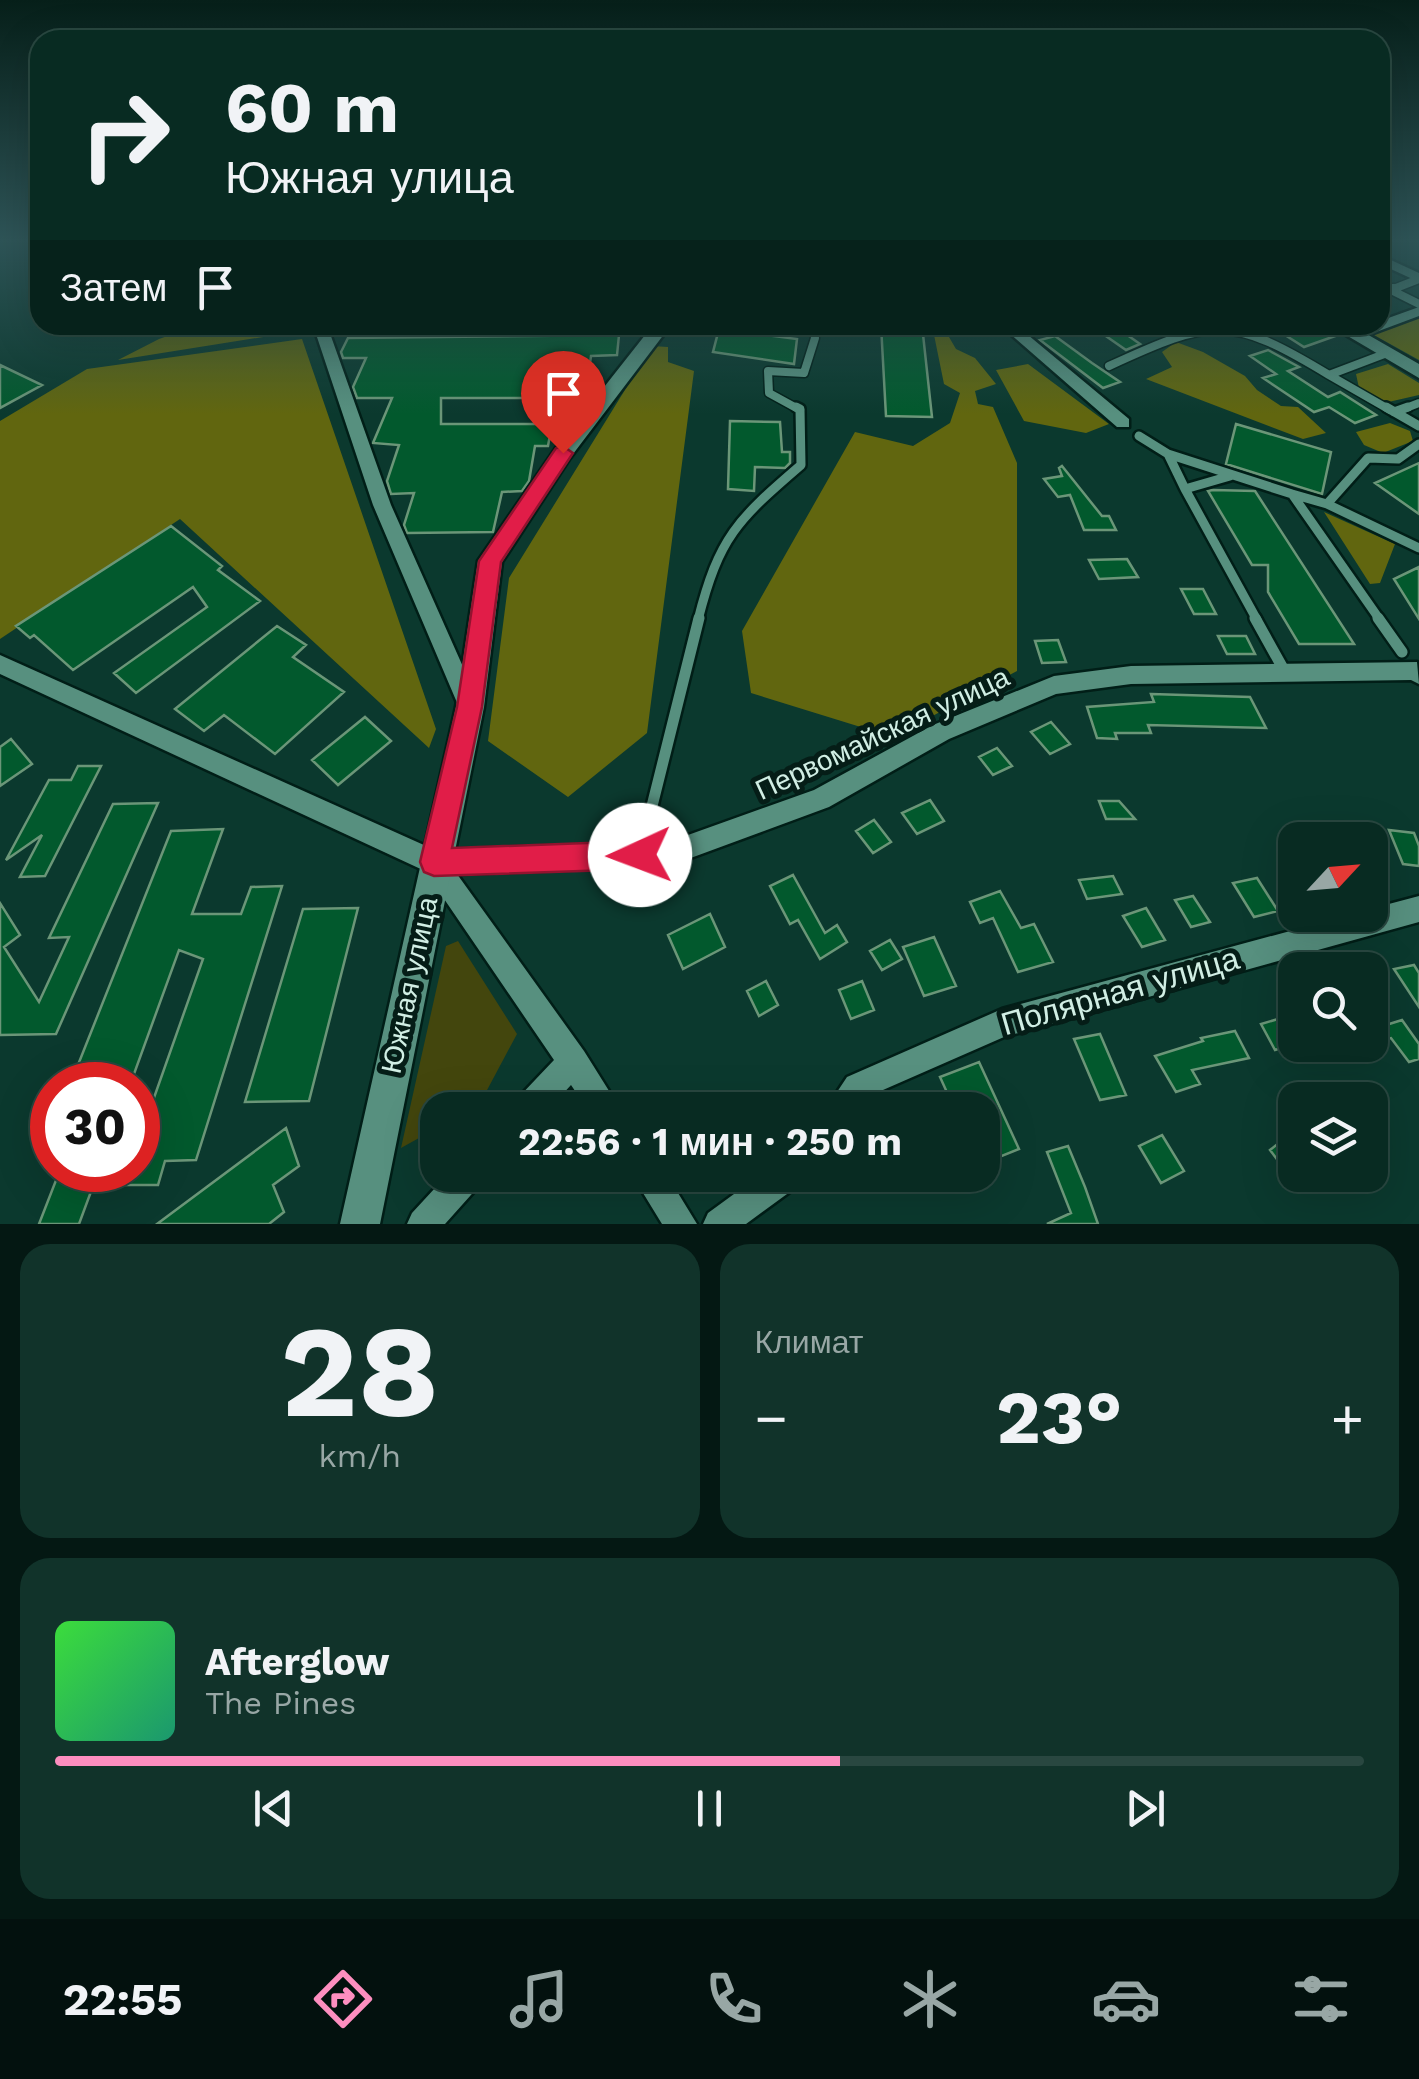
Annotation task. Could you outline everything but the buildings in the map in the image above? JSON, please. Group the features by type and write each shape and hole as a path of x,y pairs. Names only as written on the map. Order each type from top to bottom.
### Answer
{"street":[{"path":"1390,317 1419,308"},
{"path":"323,335 376,490 470,707"},
{"name":"Южная улица","path":"360,1224 470,707 490,561 563,453 654,335"},
{"path":"1020,335 1123,424"},
{"path":"1355,335 1419,372"},
{"path":"0,664 434,862 594,1092"},
{"name":"Первомайская улица","path":"434,862 640,855 688,847 742,831 822,799 941,732 1054,685 1131,675 1286,674 1413,666"},
{"name":"Полярная улица","path":"853,1092 857,1087 1002,1024 1419,910"},
{"path":"545,1092 574,1061"},
{"path":"423,1224 452,1192"},
{"path":"659,1192 680,1224"},
{"path":"719,1224 763,1192"}],"lane":[{"path":"640,855 711,568 722,539 801,465 800,409 769,393 768,370 804,373 815,335"},
{"path":"1109,366 1176,335"},
{"path":"1255,335 1419,426"},
{"path":"1329,375 1387,354"},
{"path":"1394,412 1419,403"},
{"path":"1139,436 1168,454 1327,504 1419,548"},
{"path":"1327,504 1368,458 1398,459 1419,444"},
{"path":"1168,454 1286,674"},
{"path":"1185,488 1230,476"},
{"path":"1292,494 1413,666"}],"shaded area":[{"path":"1419,316 1419,360 1374,335 1390,335 1390,327"},
{"path":"170,335 275,335 118,360"},
{"path":"934,335 948,335 956,349 975,358 996,384 975,391 978,404 993,407 1017,463 1017,671 893,737 751,693 742,631 855,432 913,446 950,423 960,393 944,384"},
{"path":"302,339 436,729 429,748 180,519 0,639 0,421 87,369"},
{"path":"1176,342 1245,376 1257,390 1281,406 1298,407 1326,433 1303,439 1146,379 1172,367 1162,352"},
{"path":"652,346 668,347 668,362 694,371 647,733 568,797 488,741 509,578"},
{"path":"1028,364 1109,424 1086,433 1024,421 996,370"},
{"path":"1388,364 1419,383 1419,395 1384,403 1359,388 1356,374"},
{"path":"1390,423 1410,431 1413,441 1383,453 1364,445 1356,432"},
{"path":"1324,512 1395,544 1380,583 1370,584"},
{"path":"458,941 517,1034 486,1092 420,1092 420,1137 401,1148 446,946"}],"route":[{"path":"563,453 490,561 470,707 434,862 640,855"}]}
